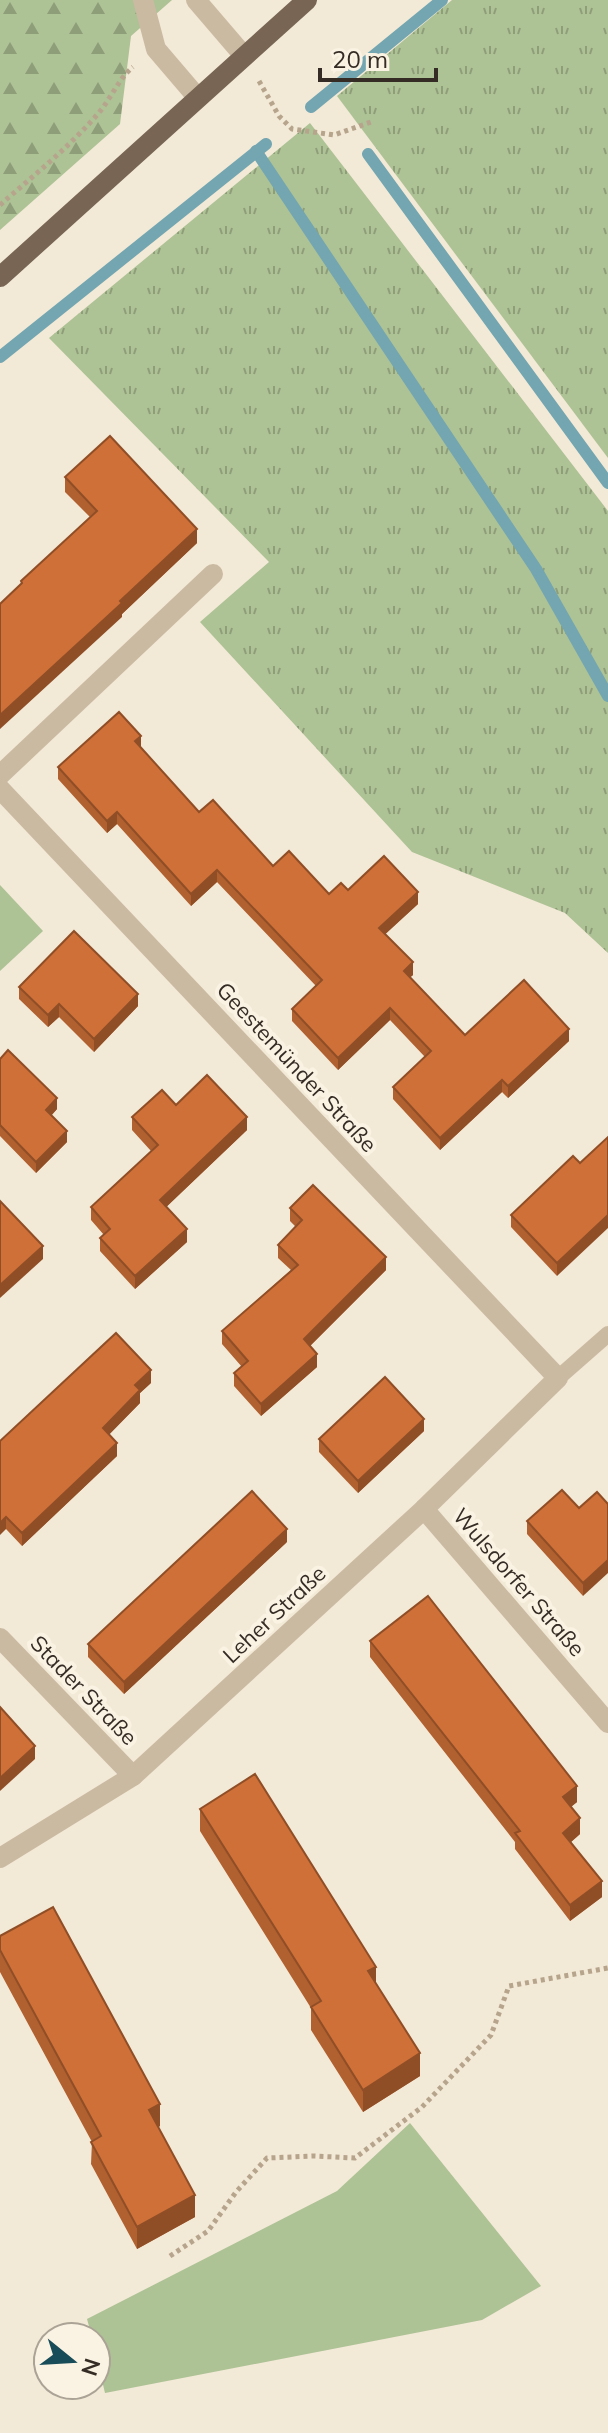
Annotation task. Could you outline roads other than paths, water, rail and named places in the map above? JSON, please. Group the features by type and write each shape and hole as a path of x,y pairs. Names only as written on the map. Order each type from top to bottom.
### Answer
{"main road":[{"path":"0,277 307,0"}],"street":[{"path":"143,0 156,49 197,97"},
{"path":"196,0 244,56"},
{"path":"0,775 213,574"},
{"name":"Geestemünder Straße","path":"0,789 558,1378"},
{"name":"Leher Straße","path":"0,1858 133,1776 424,1509 558,1378"},
{"name":"Wulsdorfer Straße","path":"424,1509 608,1723"},
{"name":"Stader Straße","path":"0,1638 133,1776"}],"lane":[{"path":"558,1378 608,1334"}],"waterway":[{"path":"311,107 442,0"},
{"path":"0,357 266,144"},
{"path":"256,151 536,569 608,696"},
{"path":"368,154 608,483"}]}
